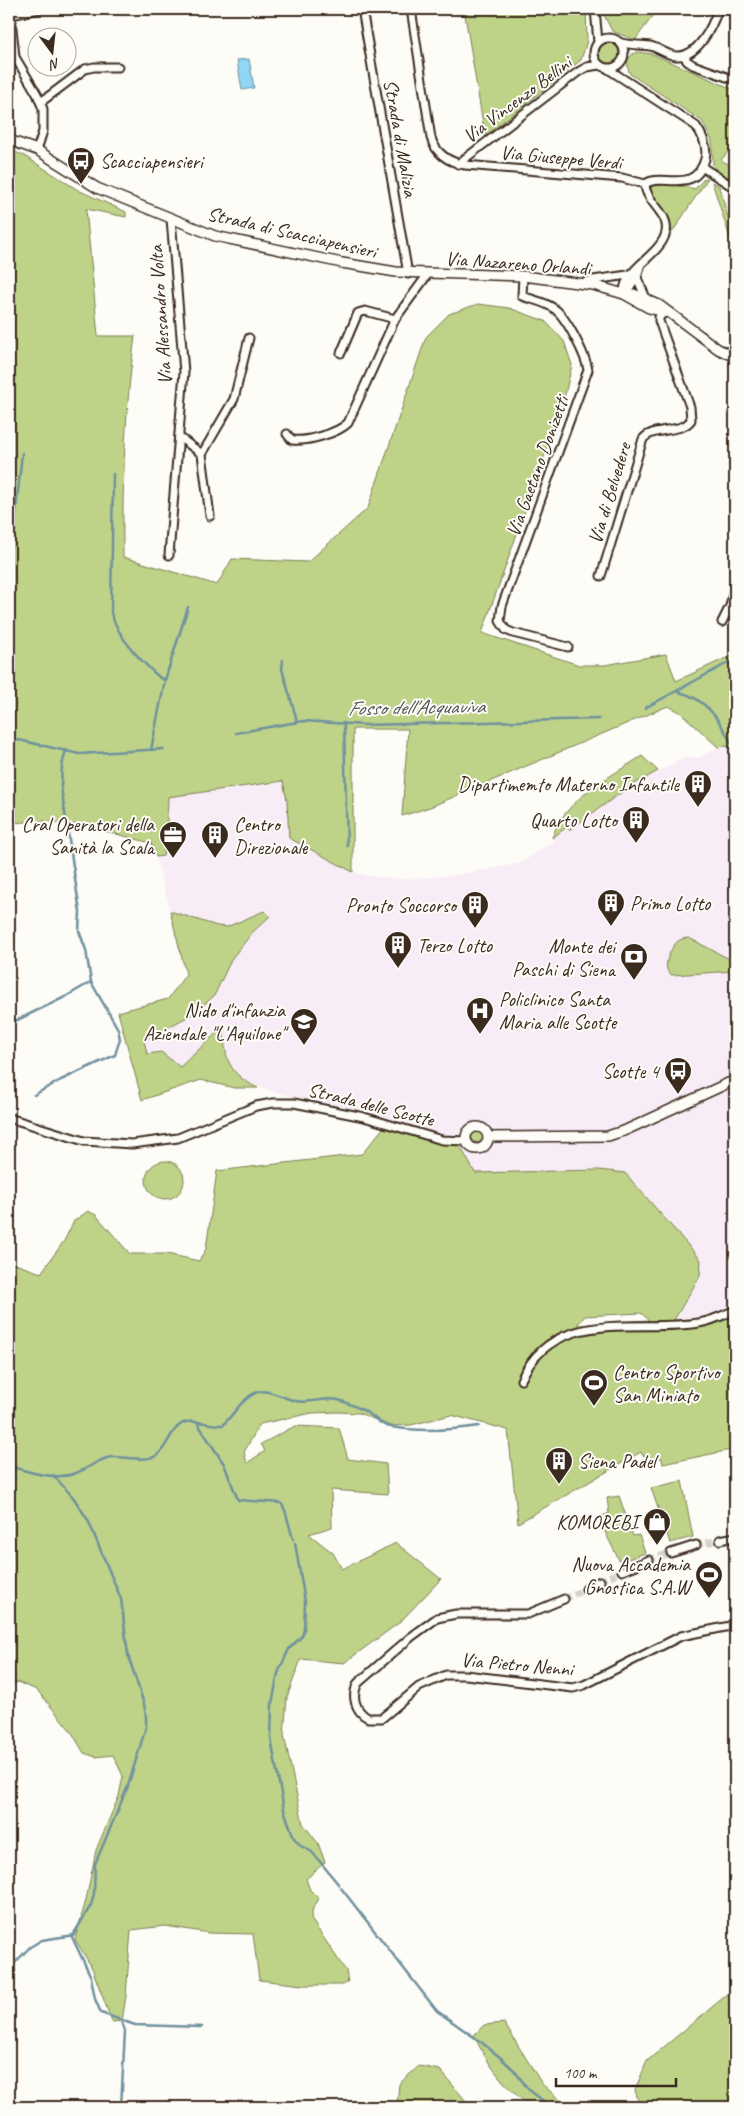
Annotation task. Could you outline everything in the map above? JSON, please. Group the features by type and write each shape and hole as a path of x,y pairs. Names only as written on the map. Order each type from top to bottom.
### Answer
{"street":[{"path":"38,150 43,131 44,115 41,102 15,57 10,12 40,9"},
{"name":"Strada di Malizia","path":"362,9 408,274"},
{"path":"412,9 432,142 442,155 458,164"},
{"path":"595,9 594,16 598,42"},
{"path":"597,28 607,38 619,42 638,46 650,46 673,55 684,55 694,48 706,34 718,9"},
{"path":"607,38 598,42 595,46 594,56 598,65 608,69 696,126 705,145 702,167 735,188"},
{"path":"619,42 623,48 624,74 630,83"},
{"path":"608,69 616,67 623,58 638,46"},
{"path":"684,55 693,65 735,80"},
{"name":"Via Vincenzo Bellini","path":"458,164 578,72 587,67 598,65"},
{"path":"41,102 85,69 94,67 118,68"},
{"name":"Strada di Scacciapensieri","path":"9,140 38,150 97,188 225,239 342,263 408,274"},
{"name":"Via Giuseppe Verdi","path":"458,164 628,179 645,184 651,181 683,181 695,175 702,167"},
{"path":"581,284 593,280 628,275 641,266 663,239 666,230 664,218 648,194 645,184"},
{"name":"Via Alessandro Volta","path":"169,555 184,362 171,242 171,219"},
{"path":"624,294 637,278 641,266"},
{"name":"Via Nazareno Orlandi","path":"408,274 523,276 597,286 624,294 649,308 666,312"},
{"path":"287,434 292,440 300,440 335,432 348,423 395,319 428,274"},
{"path":"624,294 623,285 628,275"},
{"name":"Via Gaetano Donizetti","path":"523,276 522,296 557,311 581,351 588,370 502,606 500,621 506,630 513,634 568,647"},
{"path":"637,278 646,298"},
{"name":"Via Nazareno Orlandi","path":"624,294 634,294 646,298 718,349 735,357"},
{"path":"340,353 358,313 364,311 395,319"},
{"name":"Via di Belvedere","path":"601,576 642,439 649,434 685,425 691,420 690,408 659,321 659,317 666,312"},
{"path":"210,516 202,454 234,399 249,338"},
{"path":"178,437 202,454"},
{"path":"722,622 730,606 735,585"},
{"name":"Strada delle Scotte","path":"488,1137 608,1136 626,1130 735,1080"},
{"name":"Strada delle Scotte","path":"9,1118 84,1141 132,1144 178,1138 244,1110 267,1104 287,1103 357,1116 442,1140 467,1141 474,1148 481,1148 486,1144 488,1137 484,1129 475,1127 467,1132 467,1141"},
{"path":"521,1380 529,1365 543,1350 561,1338 580,1330 598,1327 706,1322 735,1310"},
{"path":"720,1540 735,1537"},
{"path":"671,1553 696,1545"},
{"path":"622,1571 648,1560"},
{"path":"586,1588 600,1581"},
{"name":"Via Pietro Nenni","path":"564,1599 528,1614 456,1614 433,1620 411,1636 358,1683 355,1697 360,1712 371,1719 382,1718 424,1684 450,1675 466,1675 577,1688 681,1636 735,1625"}],"shaded area":[{"name":"Policlinico Santa Maria alle Scotte","path":"727,746 735,755 735,1306 701,1318 673,1320 700,1276 625,1173 599,1170 474,1173 459,1144 383,1121 384,1118 274,1092 243,1081 228,1060 224,1026 180,1068 161,1052 147,1054 144,1040 193,1014 241,946 270,916 227,927 217,926 170,911 156,857 163,856 166,843 168,797 283,781 287,801 289,838 353,872 368,876 405,879 455,875 521,863 554,840 552,838 567,827 570,830 629,787 686,757 699,758 718,747"}],"green space":[{"path":"464,9 586,9 587,41 581,60 485,136"},
{"path":"605,9 658,9 635,40 612,31 604,15"},
{"path":"609,42 617,45 620,53 617,61 609,64 601,61 598,53 601,45"},
{"path":"637,52 652,54 735,90 735,144 721,160 735,168 735,181 717,171 713,165 712,141 702,121 630,74 628,61"},
{"path":"9,150 23,155 78,190 126,212 126,217 86,209 98,336 135,336 125,446 123,557 217,585 232,559 308,562 368,508 426,337 449,314 478,304 509,308 545,321 564,341 572,365 563,403 482,633 579,665 605,665 666,654 676,681 735,654 735,755 727,746 718,747 680,712 668,706 430,807 402,816 408,729 353,729 353,872 289,838 287,801 283,781 168,797 166,843 163,856 156,857 151,843 89,827 44,821 9,823"},
{"path":"705,178 708,178 671,234 670,220 651,192 651,187 667,185 695,189"},
{"path":"712,182 719,186 731,228 735,231 735,236 731,241"},
{"path":"642,756 658,771 629,787 569,830 567,827 552,838 558,824 577,800"},
{"path":"170,911 217,926 227,927 264,911 270,916 253,932 232,958 214,996 193,1014 144,1040 147,1054 161,1052 180,1067 224,1026 225,1047 230,1064 240,1077 258,1088 234,1088 201,1080 142,1100 118,1012 168,999 186,974"},
{"path":"689,938 735,962 735,971 672,975 667,969 669,954 678,941"},
{"path":"383,1128 441,1143 459,1144 475,1173 599,1170 625,1173 701,1260 700,1276 674,1320 701,1318 735,1306 735,1449 663,1464 662,1458 647,1461 646,1456 643,1456 641,1452 518,1523 508,1430 451,1415 411,1425 390,1426 359,1413 338,1412 312,1413 260,1424 244,1452 247,1463 265,1451 261,1444 295,1426 339,1428 348,1459 386,1464 388,1494 331,1490 332,1527 309,1534 333,1553 342,1569 396,1543 441,1579 400,1622 344,1663 301,1659 287,1697 284,1735 303,1824 318,1843 325,1862 306,1879 310,1890 319,1899 313,1908 311,1919 346,1971 348,1982 343,1985 303,1985 259,1980 253,1934 209,1933 165,1926 131,1930 126,1996 122,2021 112,2022 92,1968 75,1939 86,1900 96,1850 119,1796 123,1776 113,1755 96,1757 84,1753 71,1731 37,1690 17,1682 9,1687 9,1262 41,1273 64,1241 74,1221 88,1211 96,1215 130,1254 167,1254 199,1261 206,1249 217,1171 362,1154","holes":["641,1313 649,1320 577,1325 585,1316"]},
{"path":"477,1131 483,1137 477,1143 471,1137"},
{"path":"165,1161 179,1166 184,1180 179,1194 165,1199 151,1194 146,1180 151,1166"},
{"path":"682,1481 693,1537 670,1543 651,1488"},
{"path":"619,1496 633,1536 639,1535 645,1553 620,1562 598,1518 609,1513 607,1498"},
{"path":"735,1988 735,2107 640,2107 635,2090 647,2061"},
{"path":"504,2023 542,2084 568,2107 531,2107 513,2092 491,2066 474,2035 484,2025"},
{"path":"419,2066 440,2070 471,2107 397,2107 399,2084"}],"water":[{"path":"249,59 254,88 242,90 237,60"}],"waterway":[{"path":"9,557 14,530 22,453"},
{"path":"113,474 111,613 119,632 131,648 152,671 165,680"},
{"path":"151,750 165,680 188,607"},
{"name":"Fosso dell'Acquaviva","path":"645,708 735,659"},
{"path":"283,660 282,669 296,717 296,723"},
{"path":"678,692 689,695 706,706 720,722 735,751"},
{"name":"Fosso dell'Acquaviva","path":"236,733 303,721 365,725 599,719"},
{"path":"344,723 347,846"},
{"name":"Fosso dell'Acquaviva","path":"9,741 19,740 79,754 164,749"},
{"path":"34,1095 115,1055 120,1039 118,1029 91,982 86,950 79,931 80,912 61,787 62,766 66,750"},
{"path":"9,1024 91,982"},
{"path":"9,1466 42,1475 60,1476 76,1473 111,1457 151,1458 164,1448 173,1432 181,1424 194,1421 223,1425 246,1399 255,1393 265,1391 301,1402 328,1399 338,1400 363,1410 382,1424 391,1427 435,1430 479,1426"},
{"path":"198,1424 224,1464 238,1500 281,1503 285,1510 293,1539"},
{"path":"53,1475 73,1497 88,1520 121,1599 128,1655 146,1716 146,1727 128,1786 95,1864 94,1894 91,1905 72,1937 91,1977 95,1999 101,2013 135,2025 202,2027"},
{"path":"295,1543 305,1602 304,1629 302,1636 289,1649 278,1673 272,1704 271,1739 284,1810 294,1838 301,1846 312,1852 339,1885"},
{"path":"341,1888 437,2011 501,2058 514,2070 528,2089 551,2107"},
{"path":"9,1969 30,1947 42,1940 74,1935"},
{"path":"121,2107 125,2031 122,2023"}],"tunnel":[{"path":"696,1545 720,1540"},
{"path":"649,1560 671,1553"},
{"path":"600,1581 622,1571"},
{"path":"564,1599 586,1589"}],"place":[{"name":"Scacciapensieri","path":"81,185"},
{"name":"Dipartimemto Materno Infantile","path":"698,808"},
{"name":"Quarto Lotto","path":"636,844"},
{"name":"Cral Operatori della Sanità la Scala","path":"173,859"},
{"name":"Centro Direzionale","path":"215,859"},
{"name":"Primo Lotto","path":"611,927"},
{"name":"Pronto Soccorso","path":"475,929"},
{"name":"Terzo Lotto","path":"398,969"},
{"name":"Monte dei Paschi di Siena","path":"634,981"},
{"name":"Policlinico Santa Maria alle Scotte","path":"480,1035"},
{"name":"Nido d'infanzia Aziendale \"L'Aquilone\"","path":"304,1046"},
{"name":"Scotte 4","path":"678,1095"},
{"name":"Centro Sportivo San Miniato","path":"594,1407"},
{"name":"Siena Padel","path":"559,1485"},
{"name":"KOMOREBI","path":"657,1546"},
{"name":"Nuova Accademia Gnostica S.A.W","path":"709,1599"}]}
